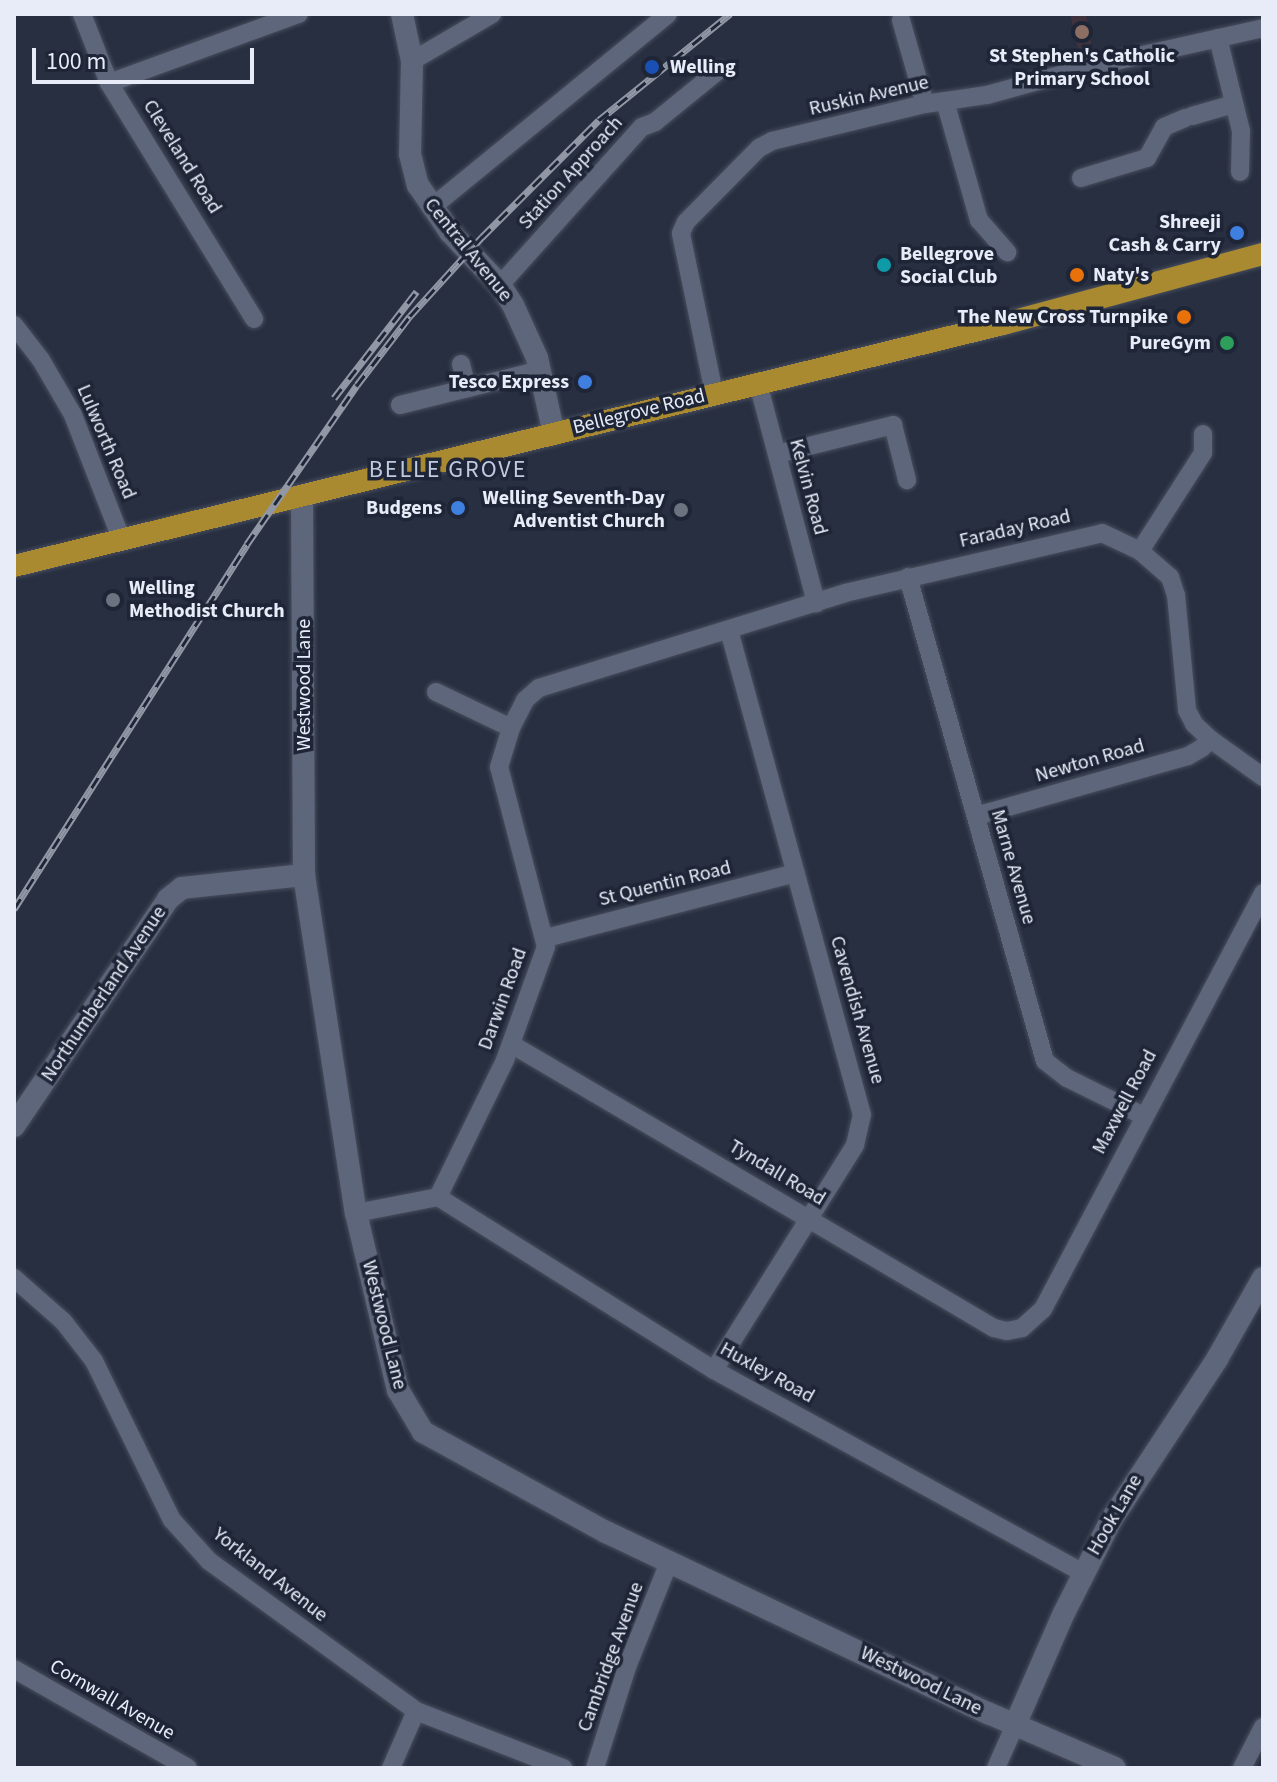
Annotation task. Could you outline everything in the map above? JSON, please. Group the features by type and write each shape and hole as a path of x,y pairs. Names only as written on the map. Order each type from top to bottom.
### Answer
{"main road":[{"name":"Bellegrove Road","path":"14,566 1094,301 1263,254"}],"street":[{"name":"Cleveland Road","path":"82,14 109,83 254,319"},
{"path":"109,83 299,14"},
{"name":"Central Avenue","path":"402,14 412,61 410,154 418,185 431,208 500,285 530,338 554,434"},
{"path":"412,61 492,14"},
{"path":"431,208 668,14"},
{"path":"901,20 925,104"},
{"name":"Ruskin Avenue","path":"714,393 681,240 686,222 759,148 772,141 925,104 987,95 1263,28"},
{"path":"1218,38 1243,150 1240,172"},
{"name":"Station Approach","path":"500,285 642,127 655,122 719,70"},
{"path":"945,101 979,220 1007,252"},
{"path":"1081,178 1147,158 1164,127 1234,104"},
{"name":"Lulworth Road","path":"14,325 41,360 73,415 122,541"},
{"path":"461,364 467,388"},
{"path":"400,405 540,370"},
{"name":"Kelvin Road","path":"758,383 816,603"},
{"path":"777,454 893,425 907,480"},
{"path":"1140,551 1203,453 1203,434"},
{"name":"Westwood Lane","path":"302,496 304,875 356,1213 398,1390 423,1432 594,1526 1015,1725 1115,1768"},
{"name":"Faraday Road","path":"816,603 908,577 1090,534 1115,537 1140,551 1170,577 1176,595 1187,710 1194,724 1263,777"},
{"name":"Marne Avenue","path":"908,577 1045,1061 1067,1078 1142,1115"},
{"name":"Darwin Road","path":"438,1197 511,1044 545,954 546,938 499,767 511,728 525,700 539,688 816,603"},
{"name":"Cavendish Avenue","path":"714,1370 807,1217 855,1145 862,1115 729,630"},
{"path":"436,692 511,728"},
{"name":"Newton Road","path":"976,816 1188,756 1210,739"},
{"name":"St Quentin Road","path":"546,938 796,873"},
{"name":"Northumberland Avenue","path":"14,1126 168,899 182,888 304,875"},
{"name":"Maxwell Road","path":"1022,1328 1043,1309 1142,1115 1263,893"},
{"name":"Tyndall Road","path":"511,1044 994,1328 1007,1331 1022,1328"},
{"path":"356,1213 438,1197"},
{"name":"Huxley Road","path":"438,1197 714,1370 1083,1573"},
{"name":"Yorkland Avenue","path":"14,1278 63,1321 94,1361 167,1511 209,1561 416,1711 563,1768"},
{"name":"Hook Lane","path":"996,1768 1083,1573 1118,1508 1217,1359 1263,1278"},
{"name":"Cambridge Avenue","path":"595,1768 632,1654 669,1562"},
{"name":"Cornwall Avenue","path":"14,1669 188,1768"},
{"path":"391,1768 416,1711"},
{"path":"1242,1768 1263,1727"}],"shaded area":[{"name":"St Stephen's Catholic Primary School","path":"1070,14 1086,14 1093,51 1079,54"}],"railway":[{"path":"14,909 247,544 357,385 410,316 482,237 599,120 730,14"},
{"path":"334,398 417,291"}],"place":[{"name":"St Stephen's Catholic Primary School","path":"1082,32"},
{"name":"Welling","path":"652,67"},
{"name":"Shreeji Cash & Carry","path":"1237,233"},
{"name":"Bellegrove Social Club","path":"884,265"},
{"name":"Naty's","path":"1077,275"},
{"name":"The New Cross Turnpike","path":"1184,317"},
{"name":"PureGym","path":"1227,343"},
{"name":"Tesco Express","path":"585,382"},
{"name":"Budgens","path":"458,508"},
{"name":"Welling Seventh-Day Adventist Church","path":"681,510"},
{"name":"Welling Methodist Church","path":"113,600"}],"district":[{"name":"BELLE GROVE","path":"448,470"}]}
